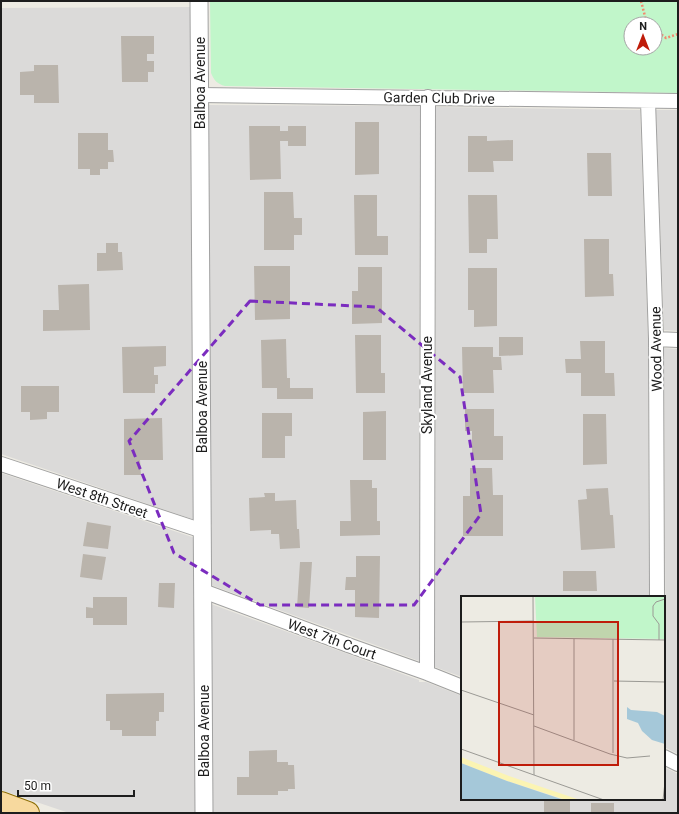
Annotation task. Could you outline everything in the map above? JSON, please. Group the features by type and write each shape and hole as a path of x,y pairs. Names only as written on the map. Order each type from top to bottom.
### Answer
{"main road":[{"path":"1,803 28,813"}],"street":[{"name":"Balboa Avenue","path":"199,1 204,813"},
{"name":"Garden Club Drive","path":"200,95 678,101"},
{"name":"Skyland Avenue","path":"427,673 428,97"},
{"name":"Wood Avenue","path":"648,101 656,339 657,596"},
{"path":"656,339 678,340"},
{"name":"West 8th Street","path":"1,464 203,531"},
{"name":"West 7th Court","path":"203,591 461,687"},
{"path":"665,758 678,764"}],"path":[{"path":"641,1 645,16"},
{"path":"663,36 666,38 678,34"}],"highlighted area":[{"path":"250,301 376,307 460,377 481,514 414,605 260,605 174,553 129,441"}],"shaded area":[{"path":"191,7 195,520 1,454 1,8"},
{"path":"207,105 420,106 419,661 211,585 212,525"},
{"path":"436,107 640,110 648,339 649,596 461,596 461,677 435,667"},
{"path":"656,110 678,110 678,331 664,330"},
{"path":"664,348 678,349 678,754 665,748"},
{"path":"1,473 195,538 195,590 193,597 195,598 196,813 69,813 1,790"},
{"path":"211,604 419,680 419,682 426,682 461,696 461,800 665,800 665,768 678,774 678,813 211,813"}],"green space":[{"path":"210,1 678,1 678,93 225,86 213,78 211,73"}],"building":[{"path":"121,36 154,36 154,54 147,54 147,61 154,61 154,72 148,72 148,82 122,82"},
{"path":"34,65 58,65 59,103 34,103 34,95 20,95 20,72 34,71"},
{"path":"355,122 379,122 379,174 355,175"},
{"path":"249,126 280,126 280,131 288,131 288,126 306,126 306,146 288,146 288,141 280,141 281,179 250,180"},
{"path":"78,133 108,133 108,150 113,150 114,162 108,162 108,169 100,169 100,175 90,175 90,169 78,169"},
{"path":"468,136 487,136 487,141 513,140 513,161 493,161 494,172 468,172"},
{"path":"587,153 611,153 612,196 588,196"},
{"path":"264,192 293,192 294,218 302,218 302,235 294,235 294,250 264,250"},
{"path":"354,195 377,195 377,236 388,236 388,255 355,255"},
{"path":"468,195 497,195 498,239 487,239 487,253 469,253"},
{"path":"584,239 609,239 609,274 613,274 614,296 585,297"},
{"path":"106,243 118,243 118,252 122,252 123,270 97,271 97,253 106,253"},
{"path":"254,266 290,266 290,319 255,320"},
{"path":"358,267 382,267 382,323 352,324 352,291 358,291"},
{"path":"468,268 497,268 497,326 474,327 474,310 468,310"},
{"path":"89,284 90,330 43,331 43,310 59,310 58,285"},
{"path":"355,335 381,335 381,373 385,373 385,393 356,393"},
{"path":"499,337 523,337 523,355 499,356"},
{"path":"286,339 287,378 290,378 290,388 313,388 313,399 277,399 277,388 262,388 261,340"},
{"path":"580,341 605,341 605,373 614,373 615,396 581,396 581,373 566,373 565,359 581,359"},
{"path":"166,346 166,366 154,367 154,375 158,375 158,384 155,384 155,393 123,393 122,347"},
{"path":"462,347 493,347 493,357 501,357 502,370 493,370 494,393 463,393"},
{"path":"21,386 59,386 59,412 47,412 47,419 30,420 30,412 21,412"},
{"path":"465,409 494,409 494,436 503,436 503,460 472,460 472,431 465,431"},
{"path":"386,411 386,460 363,460 363,412"},
{"path":"262,413 292,413 292,436 285,436 285,458 262,458"},
{"path":"583,414 606,414 607,464 583,465"},
{"path":"162,418 163,460 140,460 141,475 124,475 124,419"},
{"path":"470,468 492,468 493,495 503,495 503,536 463,536 463,496 470,496"},
{"path":"350,480 372,480 372,488 377,488 377,521 380,521 380,535 340,536 340,521 351,521"},
{"path":"608,488 610,515 613,515 615,548 581,550 578,500 587,499 586,489"},
{"path":"264,493 275,493 275,501 296,500 297,529 299,529 300,548 280,549 279,534 271,534 271,530 250,531 249,498 265,497"},
{"path":"87,522 111,526 108,549 83,546"},
{"path":"83,554 106,557 102,580 80,577"},
{"path":"356,556 380,556 379,618 355,617 355,590 345,590 346,577 356,577"},
{"path":"300,562 312,562 309,608 297,607"},
{"path":"563,571 596,571 597,591 563,591"},
{"path":"159,583 175,583 174,608 158,607"},
{"path":"93,597 127,597 127,625 93,625 93,618 86,618 86,607 93,608"},
{"path":"164,693 164,712 159,712 159,721 156,721 156,736 122,736 122,730 110,730 110,721 106,721 106,694"},
{"path":"277,750 277,762 288,762 288,765 294,765 295,789 278,791 278,795 237,795 237,777 249,777 249,751"},
{"path":"544,800 570,800 570,813 544,813"},
{"path":"591,803 614,803 614,813 591,813"}]}
